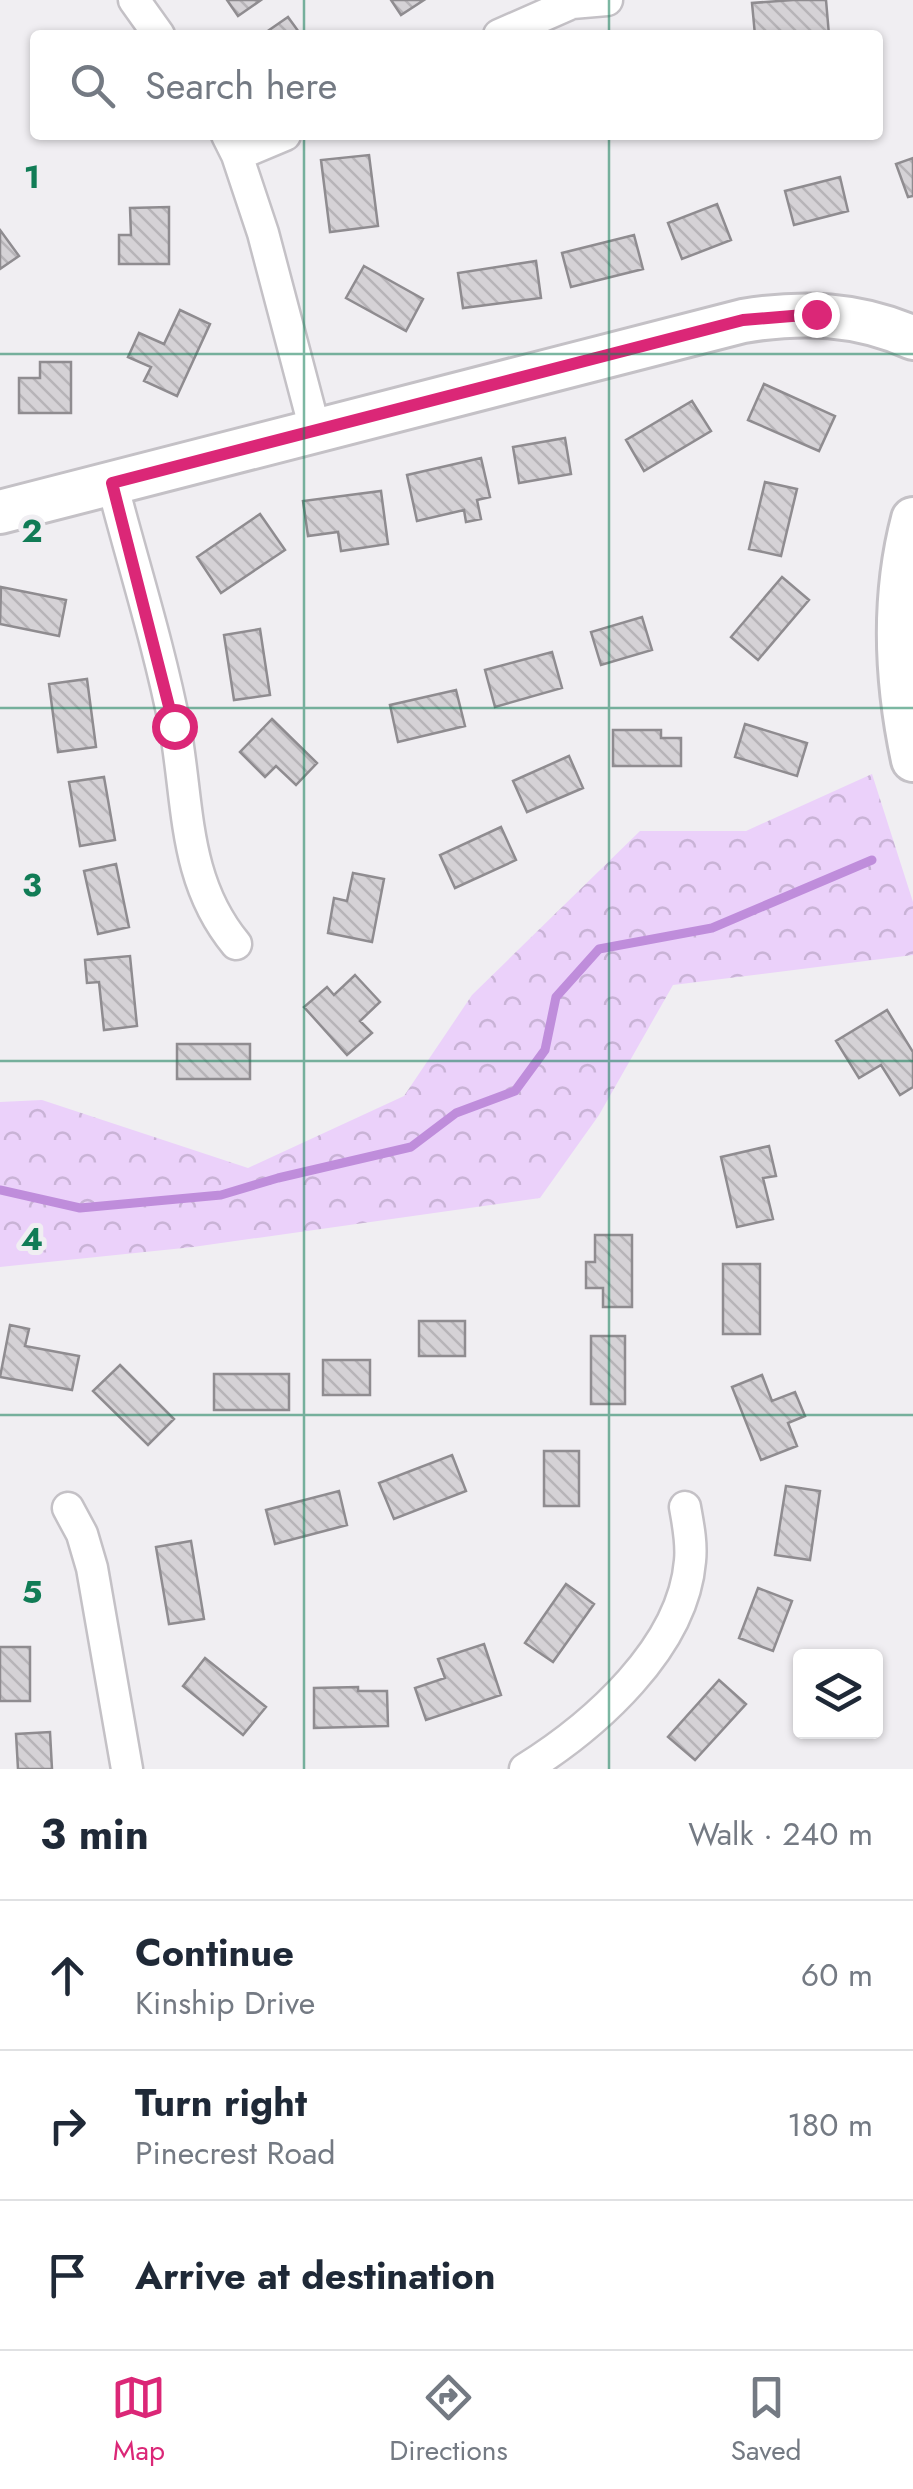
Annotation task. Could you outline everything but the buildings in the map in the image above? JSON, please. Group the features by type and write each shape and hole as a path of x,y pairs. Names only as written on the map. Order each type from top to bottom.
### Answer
{"street":[{"path":"134,0 155,30"},
{"path":"511,30 572,4 607,0"},
{"path":"258,140 232,145 263,234 314,430"},
{"path":"0,512 767,316 842,316 879,324 913,338"},
{"path":"112,483 174,726 197,875 209,906 236,944"},
{"path":"913,519 902,573 897,638 903,712 913,760"},
{"path":"525,1769 566,1744 604,1712 637,1674 663,1635 684,1594 690,1561 685,1507"},
{"path":"68,1508 82,1534 92,1568 127,1769"}],"green space":[{"path":"872,774 913,902 913,955 673,985 599,1115 540,1198 193,1247 0,1267 0,1102 42,1100 248,1168 404,1096 472,995 640,831 746,831"}],"waterway":[{"path":"0,1190 80,1208 221,1195 411,1147 456,1113 515,1091 545,1050 556,997 599,949 712,928 872,860"}],"route":[{"path":"174,726 112,483 743,320 816,314"}]}
